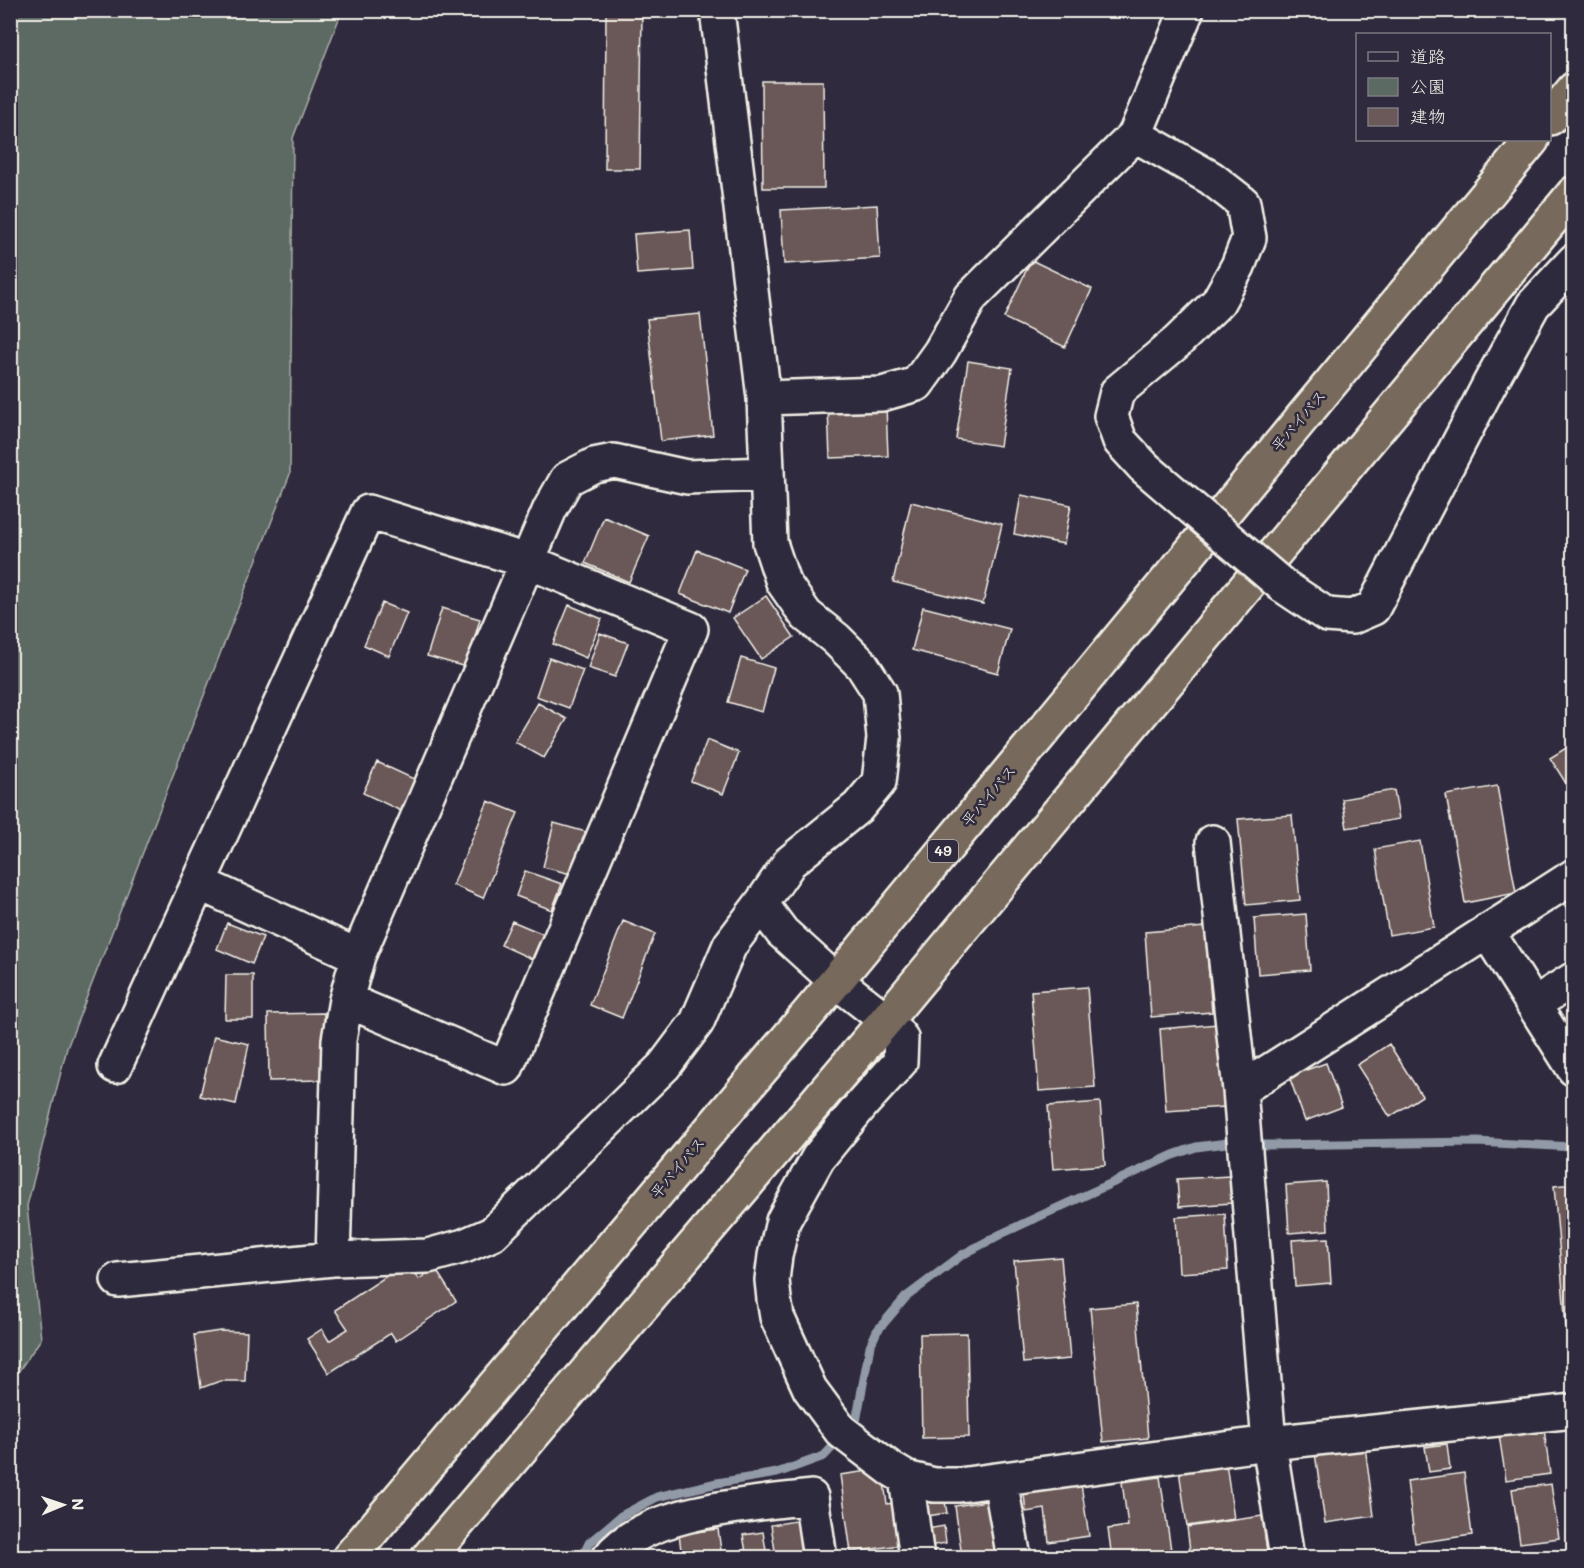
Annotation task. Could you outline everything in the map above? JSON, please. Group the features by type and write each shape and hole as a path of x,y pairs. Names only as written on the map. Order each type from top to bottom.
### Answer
{"highway":[{"path":"1551,117 1574,89"},
{"name":"平バイパス","path":"349,1557 836,981 1531,141"},
{"path":"428,1557 886,1020 1574,193"}],"street":[{"path":"118,1280 333,1259 428,1256 464,1246 492,1234 664,1066 697,1022 730,945 790,862 858,807 879,782 884,738 880,693 862,665 807,615 783,582 770,543 764,398 717,10"},
{"path":"764,398 882,394 917,384 940,352 971,297 1136,135 1187,10"},
{"path":"1136,135 1211,178 1243,203 1249,238 1239,266 1218,302 1178,342 1117,392 1111,416 1120,441 1144,467 1282,585 1327,615 1352,617 1373,608 1533,305 1574,261"},
{"path":"333,1259 339,1040 346,1000 358,956 550,509 567,479 594,465 614,461 687,477 766,474"},
{"path":"115,1066 368,512 527,561 691,629 506,1068 346,1000"},
{"path":"1213,842 1240,1090 1269,1443 1287,1557"},
{"path":"1240,1090 1574,876"},
{"path":"199,883 358,956"},
{"path":"761,904 782,932 836,981 886,1020 901,1038 900,1062 862,1104 819,1158 783,1221 772,1280 777,1317 810,1389 841,1431 891,1470 906,1478 934,1485 959,1485 1269,1443 1574,1411"},
{"path":"1487,931 1574,1069"},
{"path":"1533,1004 1574,979"},
{"path":"906,1478 917,1557"},
{"path":"1000,1480 1014,1557"},
{"path":"609,1557 625,1542 642,1532 690,1515 810,1497 820,1557"}],"green space":[{"path":"11,10 342,11 293,138 290,474 67,1048 27,1206 41,1339 11,1382"}],"building":[{"path":"606,10 642,10 640,169 605,169"},
{"path":"762,81 823,81 824,188 763,188"},
{"path":"877,205 880,258 784,264 781,210"},
{"path":"690,230 693,270 637,274 634,234"},
{"path":"1031,260 1092,289 1065,347 1004,318"},
{"path":"700,314 713,435 661,441 647,319"},
{"path":"968,361 1012,368 1000,446 956,439"},
{"path":"886,406 888,456 830,458 828,409"},
{"path":"1021,495 1071,505 1064,544 1014,534"},
{"path":"911,502 1002,524 983,604 893,582"},
{"path":"604,517 649,536 629,582 585,563"},
{"path":"697,550 745,569 728,613 680,594"},
{"path":"766,596 794,637 761,659 733,618"},
{"path":"382,603 407,613 389,656 364,645"},
{"path":"569,605 602,619 586,658 553,644"},
{"path":"923,607 1010,629 998,673 912,650"},
{"path":"442,608 480,619 466,667 427,656"},
{"path":"600,633 628,643 615,677 588,668"},
{"path":"549,658 583,670 569,708 536,696"},
{"path":"741,658 774,668 762,712 728,702"},
{"path":"538,703 567,719 544,758 515,742"},
{"path":"707,740 739,753 723,794 691,781"},
{"path":"1574,743 1574,781 1567,785 1550,758"},
{"path":"377,762 416,780 401,811 363,793"},
{"path":"1497,786 1516,893 1465,903 1446,795"},
{"path":"1394,790 1399,819 1347,828 1342,799"},
{"path":"488,801 518,813 483,898 453,885"},
{"path":"1292,815 1300,900 1246,905 1238,819"},
{"path":"554,823 586,832 575,875 543,867"},
{"path":"1420,841 1434,927 1389,935 1375,849"},
{"path":"525,871 562,884 552,910 516,896"},
{"path":"1574,889 1574,919 1560,898"},
{"path":"1306,914 1310,970 1258,974 1254,918"},
{"path":"512,921 543,934 532,959 501,945"},
{"path":"623,921 655,934 622,1018 590,1005"},
{"path":"227,923 263,937 252,964 217,949"},
{"path":"1205,927 1212,1012 1151,1017 1145,932"},
{"path":"226,975 253,975 253,1019 225,1019"},
{"path":"1087,987 1095,1087 1039,1091 1031,991"},
{"path":"324,1013 325,1080 269,1081 268,1014"},
{"path":"1218,1024 1225,1107 1166,1111 1160,1029"},
{"path":"214,1036 249,1044 236,1104 200,1096"},
{"path":"1389,1044 1422,1096 1390,1117 1357,1065"},
{"path":"1326,1063 1342,1107 1305,1121 1289,1076"},
{"path":"1100,1102 1105,1165 1053,1169 1048,1106"},
{"path":"1230,1176 1231,1203 1179,1207 1177,1179"},
{"path":"1326,1182 1328,1230 1289,1233 1286,1185"},
{"path":"1574,1184 1574,1326 1566,1327 1554,1186"},
{"path":"1225,1214 1228,1270 1179,1273 1176,1217"},
{"path":"1328,1238 1331,1283 1295,1286 1292,1240"},
{"path":"1061,1257 1070,1359 1023,1363 1014,1261"},
{"path":"408,1262 419,1279 435,1268 456,1301 396,1341 391,1333 329,1373 307,1339 322,1329 329,1341 348,1329 335,1310"},
{"path":"1136,1304 1148,1438 1103,1442 1090,1308"},
{"path":"220,1331 247,1332 245,1381 220,1381 201,1388 194,1335"},
{"path":"967,1333 969,1437 922,1438 920,1334"},
{"path":"1544,1429 1550,1474 1506,1480 1499,1435"},
{"path":"1569,1429 1574,1429 1574,1460"},
{"path":"1447,1444 1450,1469 1429,1472 1425,1447"},
{"path":"1365,1446 1374,1516 1325,1523 1315,1453"},
{"path":"1226,1463 1234,1519 1187,1526 1179,1470"},
{"path":"882,1469 887,1504 901,1502 907,1544 851,1552 840,1475"},
{"path":"1464,1473 1472,1535 1415,1543 1407,1481"},
{"path":"1160,1477 1171,1550 1112,1558 1108,1529 1128,1526 1122,1482"},
{"path":"1080,1478 1089,1536 1049,1542 1045,1509 1026,1512 1023,1486"},
{"path":"1551,1484 1559,1538 1520,1543 1512,1489"},
{"path":"944,1496 947,1513 920,1517 918,1499"},
{"path":"992,1500 1000,1558 962,1557 955,1506"},
{"path":"1262,1516 1268,1558 1191,1558 1187,1527"},
{"path":"801,1520 807,1558 773,1558 776,1557 771,1525"},
{"path":"944,1526 946,1543 923,1547 921,1530"},
{"path":"718,1529 722,1558 682,1558 679,1534"},
{"path":"763,1532 767,1557 747,1558 743,1535"},
{"path":"1093,1553 1094,1558 1065,1558"}],"waterway":[{"path":"582,1558 589,1543 621,1516 657,1497 717,1483 777,1473 824,1456 856,1422 870,1346 877,1331 906,1297 962,1255 1001,1234 1173,1155 1196,1147 1227,1143 1268,1145 1477,1142 1574,1147"}]}
